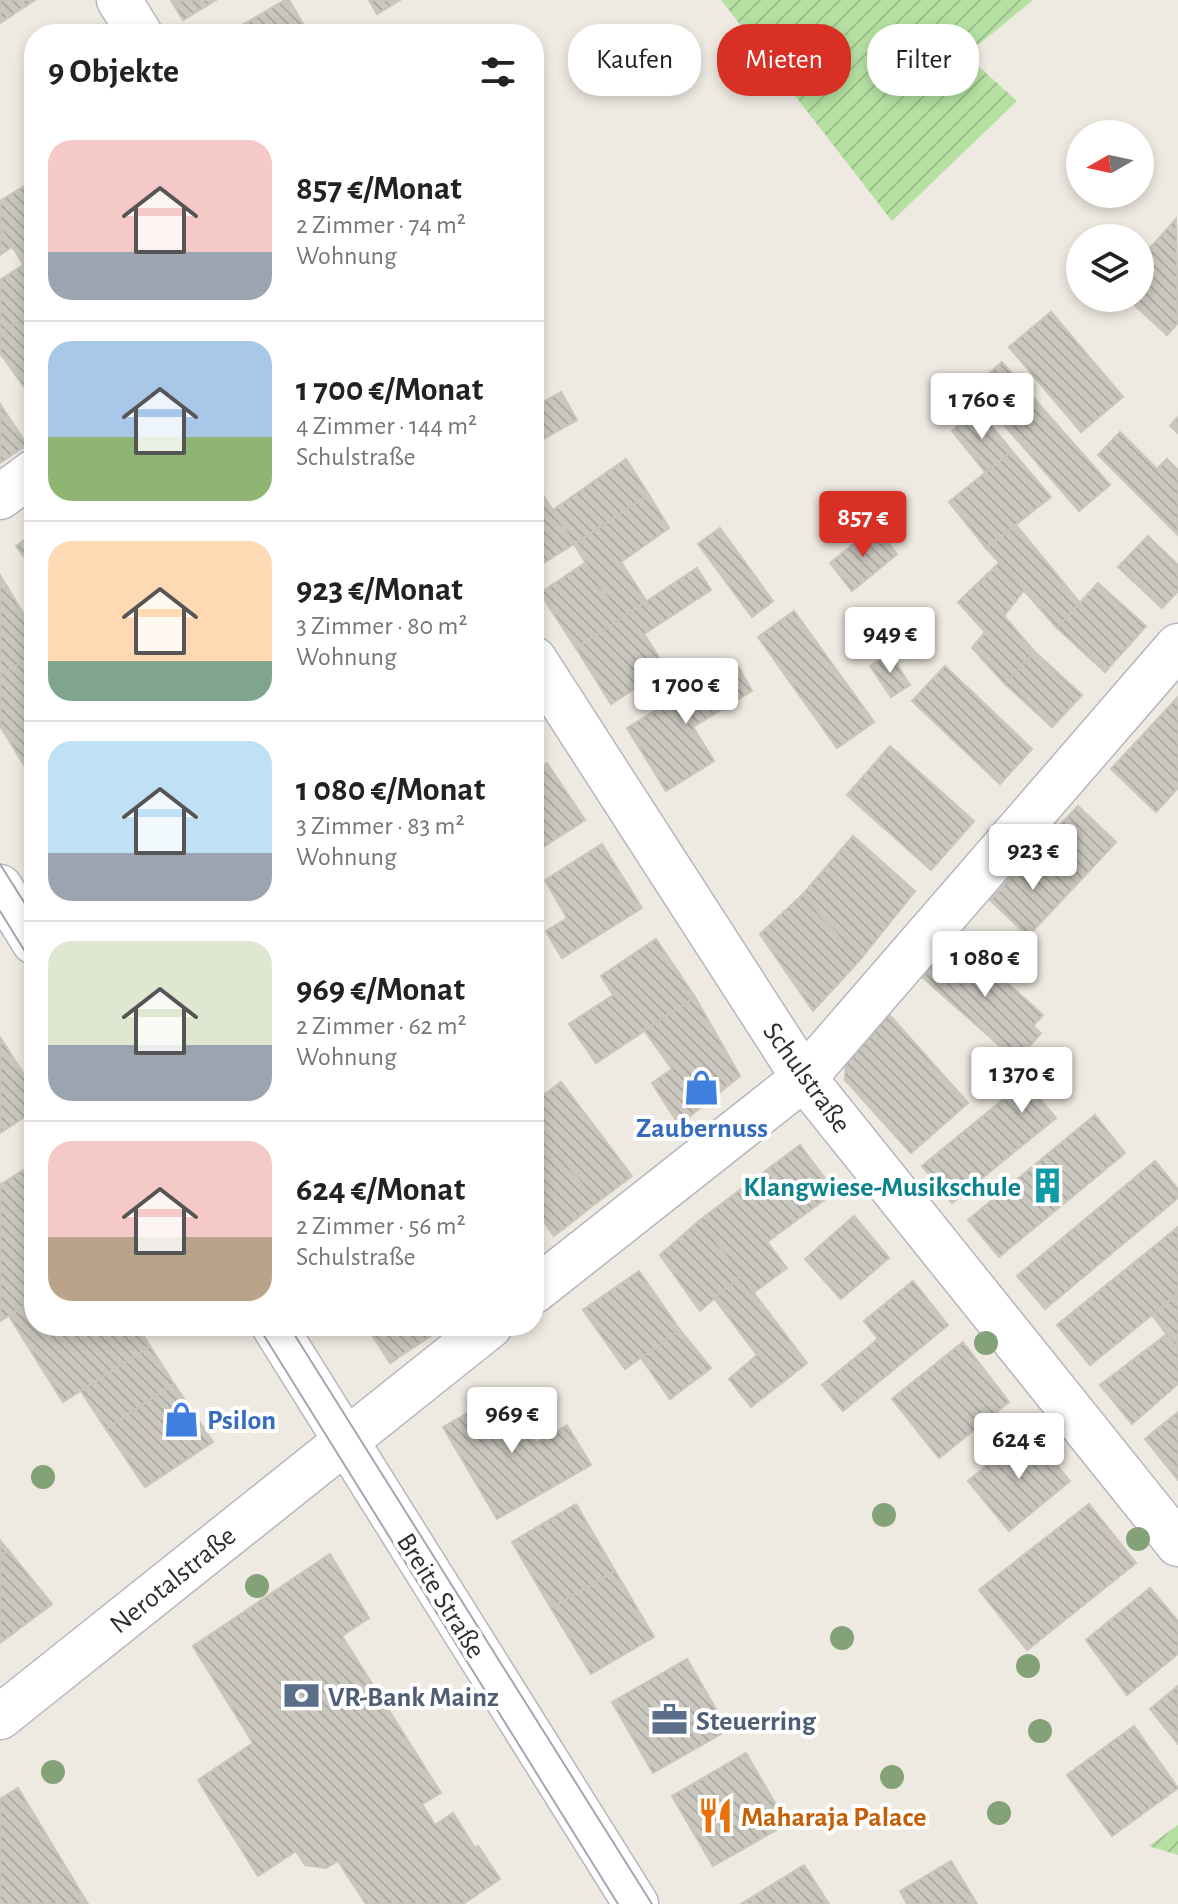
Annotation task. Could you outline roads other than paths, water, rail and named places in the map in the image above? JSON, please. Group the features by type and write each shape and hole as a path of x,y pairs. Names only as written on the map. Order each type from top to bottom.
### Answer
{"street":[{"path":"119,0 134,24"},
{"path":"0,497 24,479"},
{"path":"544,1283 804,1078 1178,646"},
{"name":"Schulstraße","path":"544,675 804,1078 1178,1544"},
{"path":"0,887 24,926"},
{"name":"Breite Straße","path":"280,1336 636,1904"},
{"name":"Nerotalstraße","path":"0,1717 477,1336"}],"tram line":[{"path":"0,864 24,902"},
{"path":"0,911 24,950"},
{"path":"264,1336 618,1904"},
{"path":"295,1336 652,1904"}],"place":[{"name":"Zaubernuss","path":"702,1087"},
{"name":"Klangwiese-Musikschule","path":"1047,1186"},
{"name":"Psilon","path":"181,1419"},
{"name":"VR-Bank Mainz","path":"302,1696"},
{"name":"Steuerring","path":"670,1720"},
{"name":"Maharaja Palace","path":"715,1816"}]}
